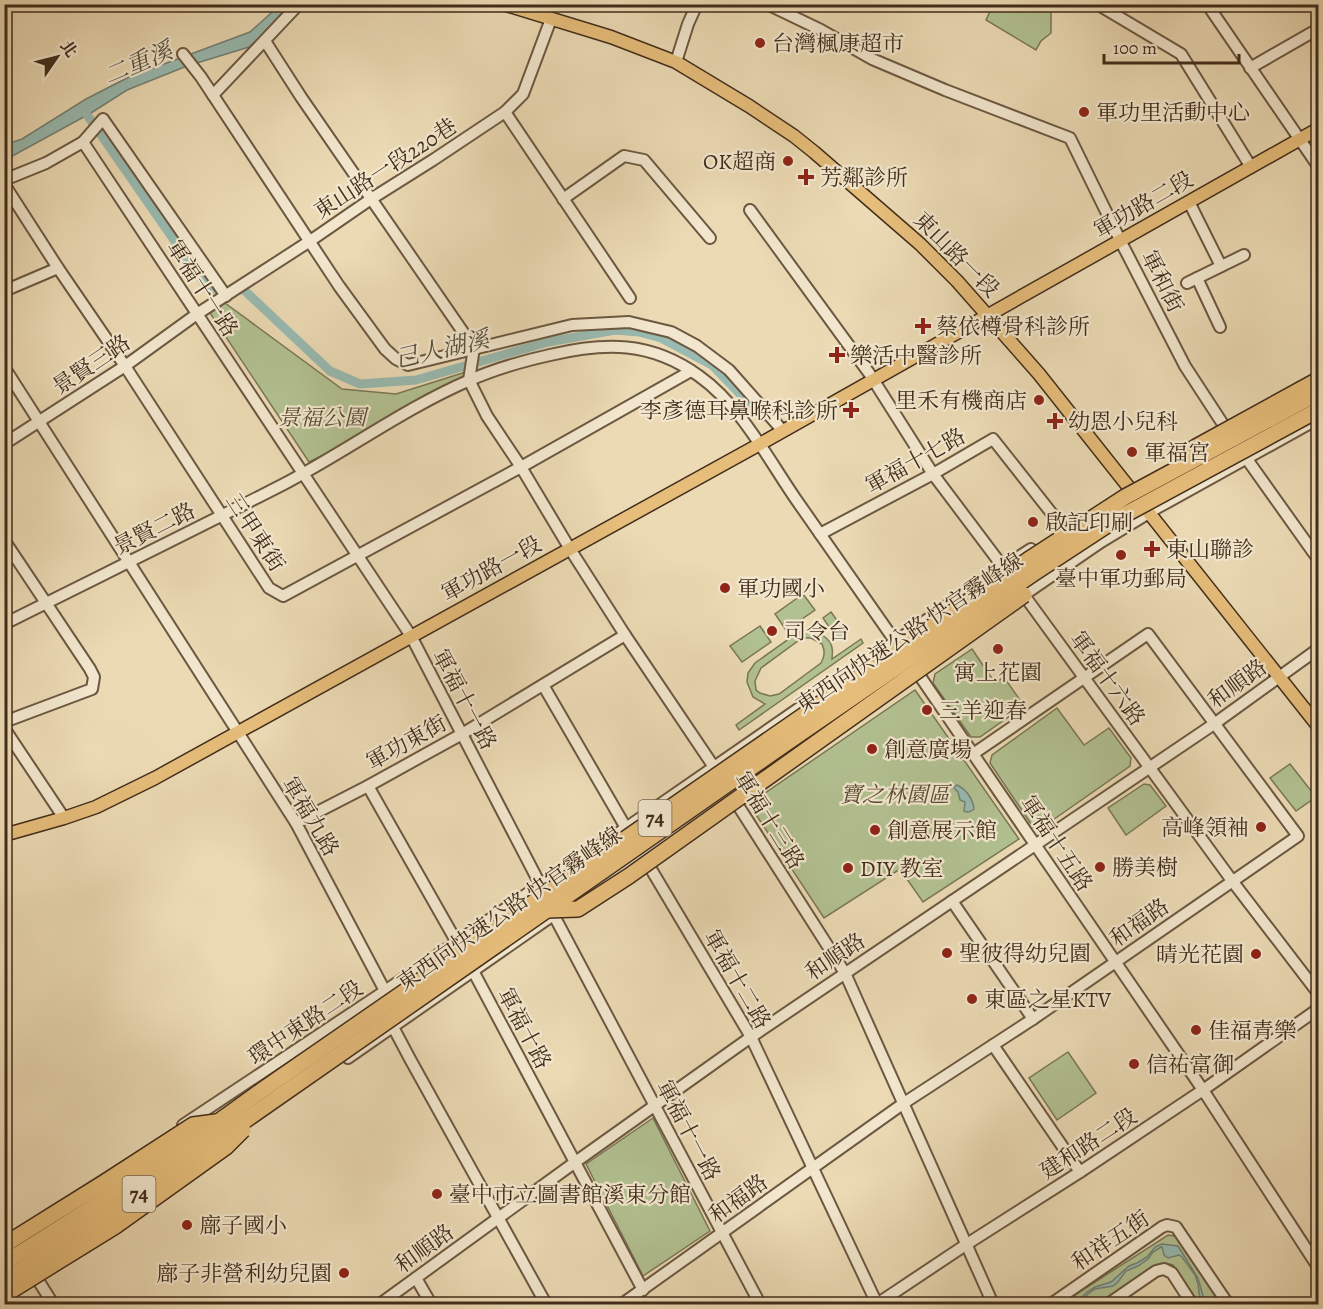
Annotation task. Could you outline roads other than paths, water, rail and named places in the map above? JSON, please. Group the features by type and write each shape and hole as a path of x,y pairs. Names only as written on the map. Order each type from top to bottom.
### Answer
{"highway":[{"name":"74","path":"1128,493 1196,447 1318,380"},
{"name":"東西向快速公路 快官霧峰線","path":"4,1263 149,1171 280,1077 1128,493 1318,393"},
{"name":"東西向快速公路 快官霧峰線","path":"4,1281 150,1186 462,968 550,913 804,730 1024,580 1115,520 1318,410"},
{"name":"74","path":"550,913 578,909 629,876 1024,596"},
{"path":"4,1295 117,1225 226,1147 271,1102"},
{"path":"6,1238 105,1182 193,1125 219,1122"}],"main road":[{"name":"東山路一段","path":"503,4 611,37 676,62 794,136 920,244 1039,374 1128,493 1149,513 1318,726"},
{"name":"軍功路二段","path":"988,316 1318,129"},
{"name":"軍功路一段","path":"4,835 96,807 128,792 988,316"}],"street":[{"path":"213,95 299,4"},
{"path":"676,62 697,4"},
{"name":"軍和街","path":"767,4 821,30 872,59 1070,138 1185,366 1318,559"},
{"path":"1097,4 1181,54 1251,167"},
{"path":"1207,4 1318,166"},
{"name":"東山路一段220巷","path":"197,314 506,112 523,94 550,19"},
{"path":"1250,68 1318,29"},
{"path":"265,41 474,349 470,379"},
{"path":"183,54 201,76 339,285 385,349 396,359 408,365 572,325 629,322 671,332 697,346 729,370 783,431"},
{"path":"506,112 630,298"},
{"path":"4,182 83,142 104,119 226,296"},
{"name":"軍福十一路","path":"83,142 411,636 540,885 550,913 760,1305"},
{"path":"563,199 624,156 644,160 710,238"},
{"name":"三甲東街","path":"4,182 269,588 283,596 692,371"},
{"path":"1189,202 1221,266"},
{"name":"軍福十六路","path":"750,210 873,380 933,474 1233,882 1318,993"},
{"path":"1220,327 1192,281 1244,255"},
{"path":"4,291 58,268"},
{"name":"景賢三路","path":"4,444 125,366 197,314"},
{"name":"景賢二路","path":"4,624 303,474 421,404 470,379 532,359 577,348 614,346 645,350 670,358 702,378 726,400 760,444"},
{"name":"軍福九路","path":"4,367 296,824 385,991 393,1027 546,1305"},
{"name":"軍福十三路","path":"470,379 487,416 521,467 570,549 714,767 845,973 993,1305"},
{"name":"環中東路二段","path":"6,1238 232,1094 457,943 1003,567 1229,433 1318,386"},
{"path":"4,1287 146,1197 473,971 550,913 643,855 990,613 1024,596 1101,542 1149,513 1318,418"},
{"name":"軍福十七路","path":"820,534 993,440 1064,529"},
{"name":"軍福十五路","path":"760,444 1203,1090 1318,1267"},
{"path":"4,540 94,678 92,689 4,722"},
{"path":"800,746 855,718 921,676 997,623 1024,596"},
{"name":"和福路","path":"622,1305 904,1103 1033,1019 1298,836 1148,634 973,754"},
{"name":"軍功東街","path":"296,824 462,734 625,635"},
{"name":"和順路","path":"380,1305 751,1037 1214,724 1318,649"},
{"name":"軍福十二路","path":"543,685 751,1037 877,1304"},
{"path":"4,728 64,818"},
{"name":"軍福十路","path":"368,786 473,971 643,1290"},
{"path":"952,901 1033,1019"},
{"name":"建和路二段","path":"877,1304 1203,1090 1318,1009"},
{"path":"993,1045 1080,1172"},
{"name":"和祥五街","path":"1051,1305 1167,1225 1176,1227 1180,1231 1228,1305"},
{"path":"6,1238 32,1271 53,1305"},
{"path":"1108,1305 1156,1271 1164,1269 1172,1273 1192,1305"},
{"path":"4,1302 32,1271"},
{"path":"416,1278 431,1305"}],"water":[{"name":"二重溪","path":"280,5 292,5 263,36 249,47 187,66 127,90 91,113 5,160 4,145 22,139 86,99 129,77 250,32"},
{"path":"957,785 971,798 974,809 964,811 965,802 960,800 958,792 953,787"},
{"path":"1162,1244 1178,1246 1198,1278 1203,1296 1211,1304 1205,1304 1200,1299 1195,1275 1182,1257 1179,1255 1168,1258 1161,1247 1138,1266 1126,1271 1113,1286 1095,1289 1075,1304 1087,1292 1111,1282 1129,1266 1147,1257 1155,1247"}],"waterway":[{"name":"己人湖溪","path":"83,109 208,289 244,290 330,371 360,384 416,380 548,342 615,330 639,332 661,338 712,365 762,417"}],"place":[{"name":"台灣楓康超市","path":"760,43"},
{"name":"軍功里活動中心","path":"1084,112"},
{"name":"OK超商","path":"788,161"},
{"name":"芳鄰診所","path":"806,177"},
{"name":"蔡依樽骨科診所","path":"923,326"},
{"name":"樂活中醫診所","path":"837,355"},
{"name":"里禾有機商店","path":"1039,400"},
{"name":"李彥德耳鼻喉科診所","path":"851,410"},
{"name":"幼恩小兒科","path":"1055,421"},
{"name":"軍福宮","path":"1132,452"},
{"name":"啟記印刷","path":"1033,522"},
{"name":"東山聯診","path":"1152,549"},
{"name":"臺中軍功郵局","path":"1121,555"},
{"name":"軍功國小","path":"725,588"},
{"name":"司令台","path":"772,631"},
{"name":"寓上花園","path":"998,649"},
{"name":"三羊迎春","path":"927,710"},
{"name":"創意廣場","path":"872,749"},
{"name":"高峰領袖","path":"1261,827"},
{"name":"創意展示館","path":"875,830"},
{"name":"勝美樹","path":"1100,867"},
{"name":"DIY 教室","path":"848,868"},
{"name":"聖彼得幼兒園","path":"947,953"},
{"name":"晴光花園","path":"1256,954"},
{"name":"東區之星KTV","path":"972,999"},
{"name":"佳福青樂","path":"1196,1030"},
{"name":"信祐富御","path":"1134,1064"},
{"name":"臺中市立圖書館溪東分館","path":"437,1194"},
{"name":"廍子國小","path":"187,1225"},
{"name":"廍子非營利幼兒園","path":"344,1273"}],"park label":[{"name":"景福公園","path":"322,417"},
{"name":"寶之林園區","path":"895,794"}]}
